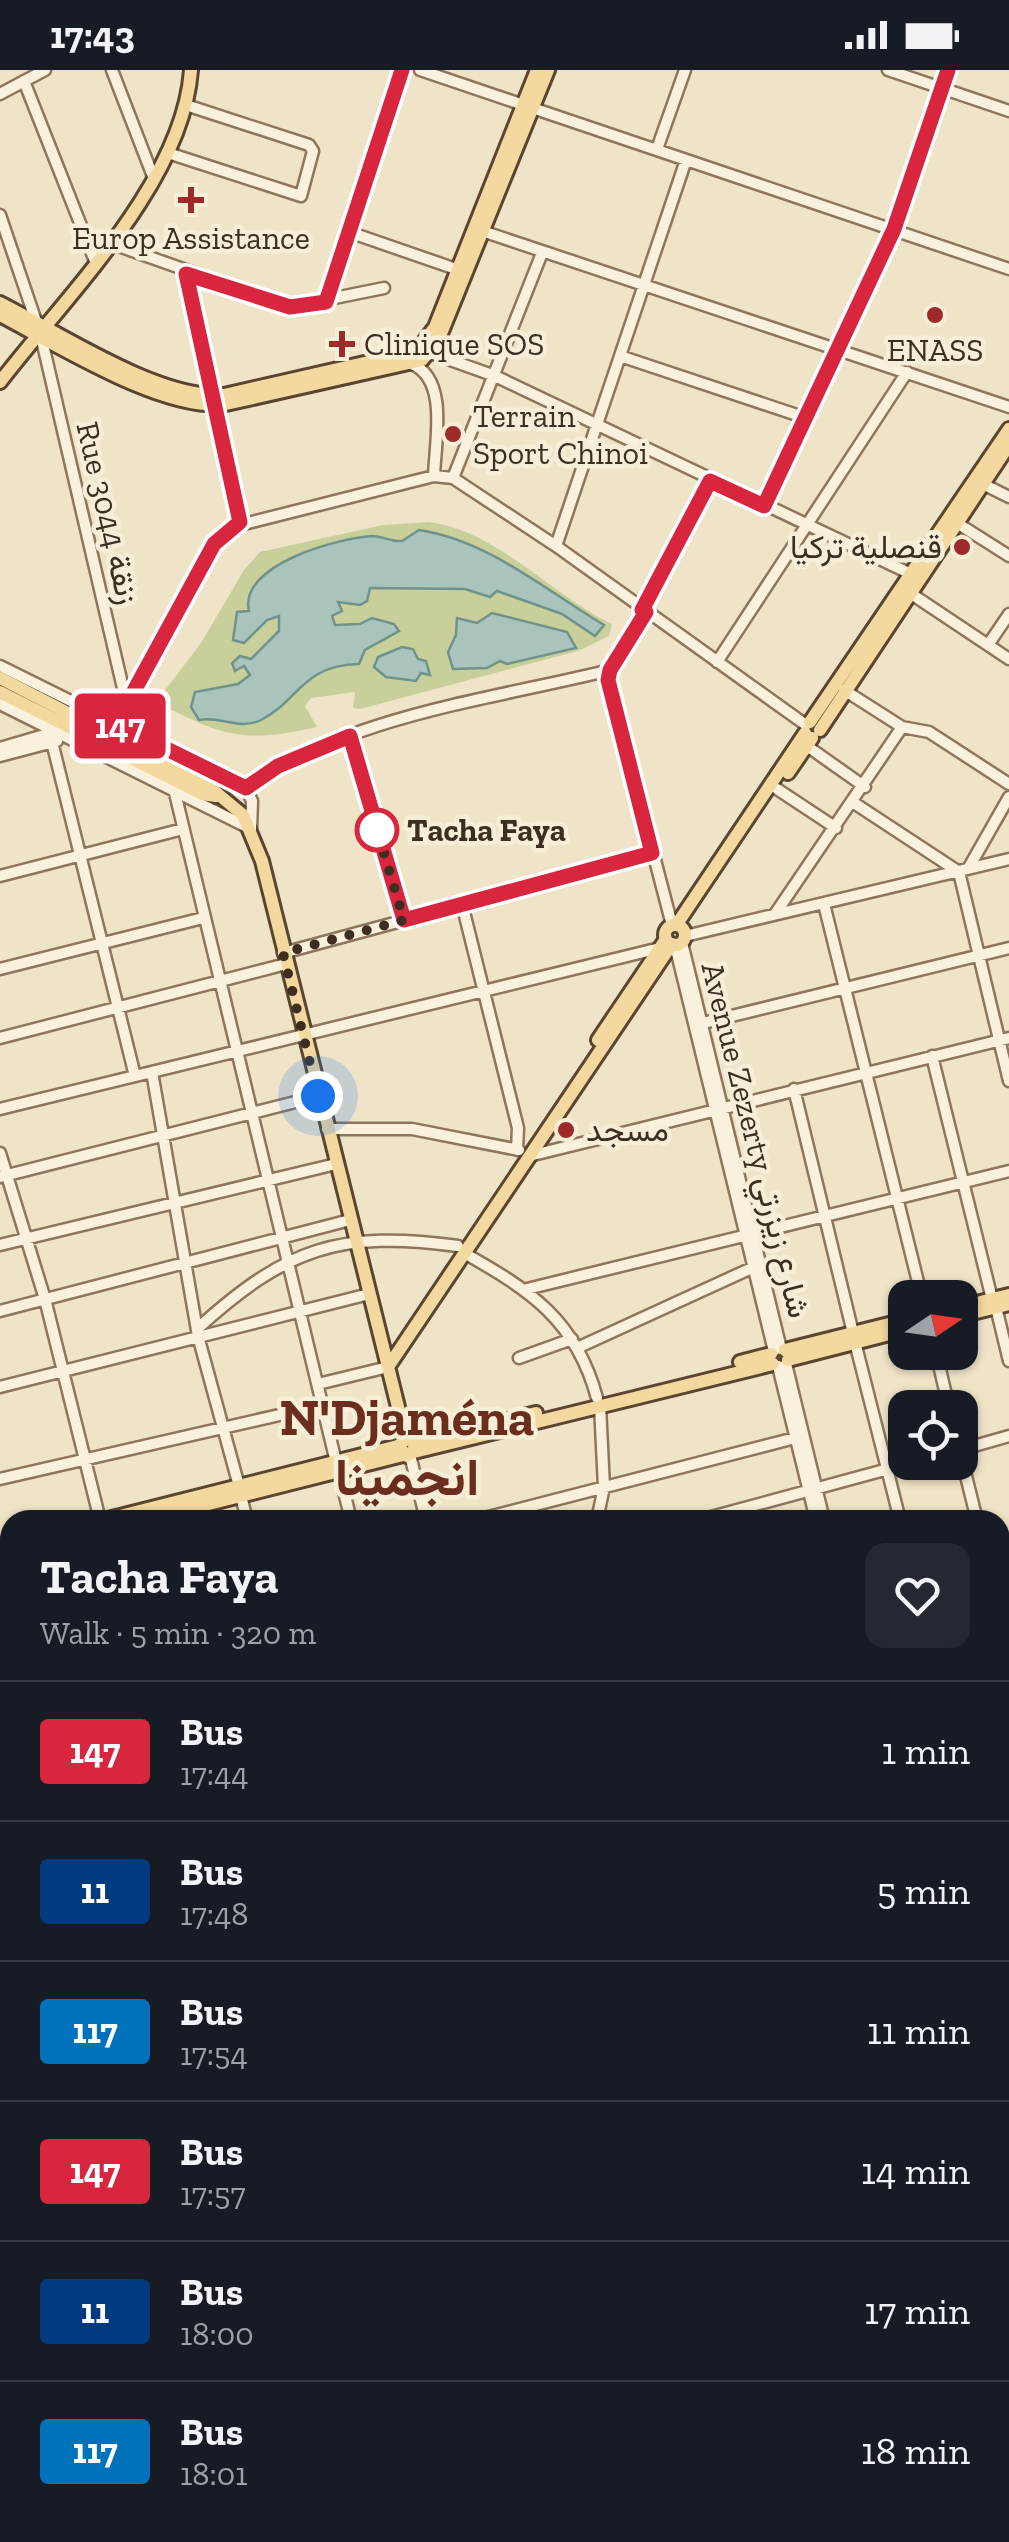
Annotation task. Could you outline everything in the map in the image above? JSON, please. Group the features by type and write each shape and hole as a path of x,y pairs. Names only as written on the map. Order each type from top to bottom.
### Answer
{"main road":[{"path":"0,382 110,243 154,179 186,105 191,70"},
{"path":"0,303 40,330 159,394 212,401 412,364 429,353 482,231 529,107 537,70"},
{"path":"429,353 456,269 548,70"},
{"path":"0,316 40,330"},
{"path":"212,401 429,353"},
{"path":"675,937 1009,429"},
{"path":"386,1361 523,1152 675,937 777,788 810,732 844,690 1009,445"},
{"path":"0,678 206,784 216,796 239,810 251,829 408,1448"},
{"path":"0,692 65,734 202,794 216,796"},
{"path":"999,1303 1009,1295"},
{"path":"150,1510 779,1357 888,1326"},
{"path":"854,1338 888,1333"},
{"path":"178,1510 240,1491"}],"street":[{"path":"0,94 45,70"},
{"path":"112,70 154,179"},
{"path":"326,302 402,70"},
{"path":"420,70 1009,269"},
{"path":"657,149 685,70"},
{"path":"888,70 1009,111"},
{"path":"764,506 894,229 948,70"},
{"path":"24,81 95,261"},
{"path":"168,153 301,196 313,151 309,145 186,105"},
{"path":"556,546 686,160"},
{"name":"Rue 3044 زنقة","path":"0,215 40,330 126,700"},
{"path":"482,231 1009,407"},
{"path":"348,232 456,269"},
{"path":"110,243 186,274 290,307 384,288"},
{"path":"452,478 542,253"},
{"path":"186,274 240,522"},
{"path":"434,476 429,353 495,376 912,574"},
{"path":"620,356 803,417"},
{"path":"412,364 428,374 432,382"},
{"path":"717,662 811,525 908,372"},
{"path":"116,724 214,544 240,522 434,476 452,478 556,546 717,662 810,732 864,786"},
{"path":"246,788 278,766 350,736 610,670 710,481"},
{"path":"983,484 1009,497"},
{"path":"957,523 1009,556"},
{"path":"910,593 1009,659"},
{"path":"988,645 1009,614"},
{"path":"0,666 246,788 252,801 251,829 0,704"},
{"name":"Avenue Zezerty شارع زيزرتي","path":"610,670 608,680 779,1357"},
{"path":"844,690 902,727 929,732 1009,784"},
{"path":"774,915 854,803 902,727"},
{"path":"0,748 65,734"},
{"path":"0,756 65,734"},
{"path":"65,734 82,854 135,1076"},
{"path":"350,736 404,920"},
{"path":"777,788 836,828"},
{"path":"175,793 249,1114 348,1510"},
{"path":"1009,797 963,871 979,956 1004,1040 1009,1081"},
{"path":"854,803 963,871"},
{"path":"0,876 183,830"},
{"path":"0,1038 220,983 404,920 652,853"},
{"path":"0,1109 485,989 675,937 1009,859"},
{"path":"462,904 523,1152"},
{"path":"824,904 917,1280"},
{"path":"0,969 203,918"},
{"path":"697,1024 1009,948"},
{"path":"327,1129 412,1128 523,1152 1004,1040"},
{"path":"932,1056 999,1303 1009,1360"},
{"path":"152,1072 198,1332 245,1510"},
{"path":"794,1089 897,1510"},
{"path":"4,1176 318,1096"},
{"path":"0,1152 4,1176 45,1299 99,1510"},
{"path":"0,1246 336,1164"},
{"path":"527,1288 1009,1171"},
{"path":"0,1310 350,1220"},
{"name":"Avenue Zezerty شارع زيزرتي","path":"749,1233 779,1357"},
{"path":"198,1332 259,1278 288,1263 355,1240 461,1250 527,1288 575,1344 598,1402 604,1488 598,1510"},
{"path":"519,1358 575,1344 754,1266"},
{"path":"0,1387 198,1332 300,1313 369,1294"},
{"path":"779,1357 795,1438 820,1510"},
{"path":"779,1357 815,1510"},
{"path":"318,1384 386,1361"},
{"path":"0,1479 323,1405"},
{"path":"978,1445 1009,1436"},
{"path":"517,1510 795,1438"},
{"path":"408,1448 424,1510"},
{"path":"740,1510 887,1470"},
{"path":"967,1480 974,1510"}],"green space":[{"path":"428,522 453,527 500,550 612,624 609,636 578,651 360,709 353,708 355,692 311,698 305,706 317,727 291,732 233,734 156,702 201,643 244,570 260,552 383,525"}],"water":[{"path":"419,530 444,535 492,555 604,625 595,636 562,614 497,591 490,597 465,589 370,588 367,601 360,605 338,602 342,611 332,616 335,625 360,624 372,618 394,624 399,631 365,650 359,664 325,670 274,712 253,723 199,720 191,707 195,692 238,684 250,675 244,666 235,671 232,663 240,656 251,659 279,631 279,616 267,620 244,643 233,640 237,612 249,611 250,595 259,580 315,548 372,536 402,541"},
{"path":"492,613 567,632 576,648 507,664 500,661 487,668 453,669 448,652 456,635 457,618 477,623"},
{"path":"402,647 413,649 418,659 426,661 430,675 421,673 416,681 386,677 374,667 378,657"}],"bus line":[{"name":"147","path":"402,70 326,302 290,307 186,274 240,522 228,528 214,544 116,724 246,788 278,766 350,736 404,920 652,853 608,680 610,670 646,612 642,610 710,481 764,506 894,229 948,70"}],"place":[{"name":"Europ Assistance","path":"191,200"},
{"name":"ENASS","path":"935,315"},
{"name":"Clinique SOS","path":"342,344"},
{"name":"Terrain Sport Chinoi","path":"453,434"},
{"name":"قنصلية تركيا","path":"962,547"},
{"name":"Tacha Faya","path":"377,830"},
{"name":"مسجد","path":"566,1130"}],"district":[{"name":"N'Djaména انجمينا","path":"407,1447"}],"route":[{"path":"318,1096 283,953 404,920 377,830"}]}
